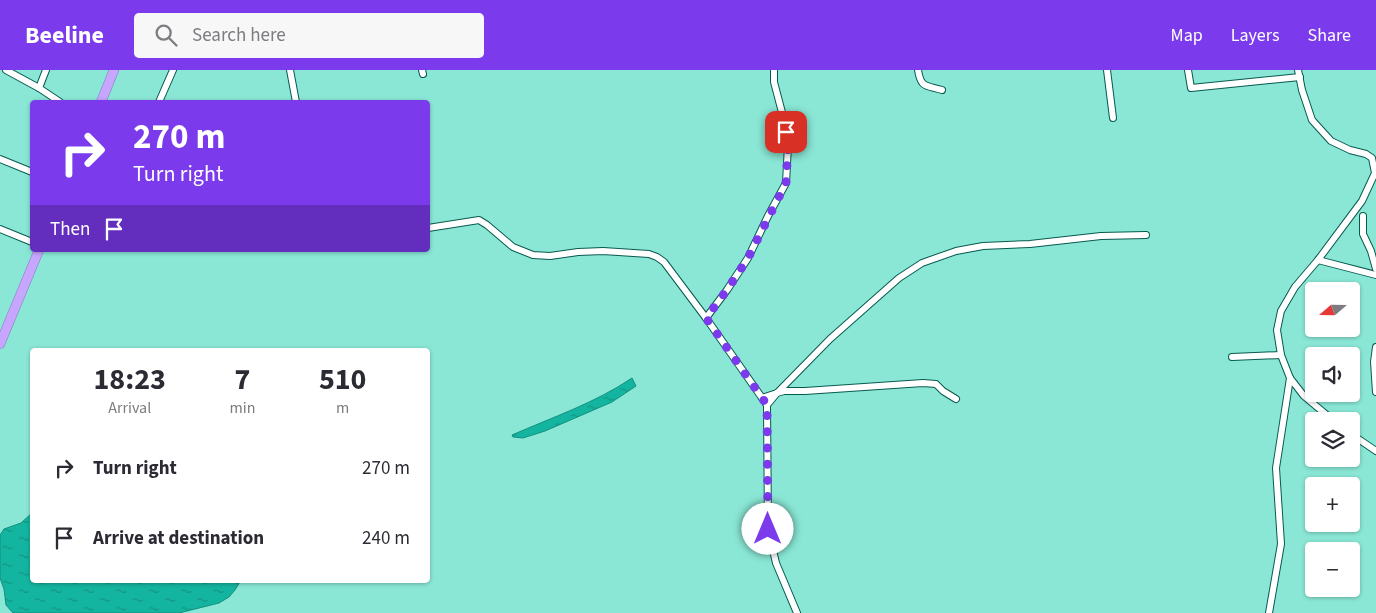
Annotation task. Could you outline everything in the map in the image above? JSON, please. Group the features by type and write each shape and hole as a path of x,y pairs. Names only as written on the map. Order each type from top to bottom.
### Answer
{"highway":[{"path":"102,100 114,70"},
{"path":"0,342 38,252"}],"street":[{"path":"6,70 57,100"},
{"path":"38,88 46,70"},
{"path":"160,100 173,70"},
{"path":"290,70 296,100"},
{"path":"706,318 748,258 786,183 788,144 774,82 774,70"},
{"path":"918,70 920,81 924,85 942,90"},
{"path":"1107,70 1113,118"},
{"path":"1188,70 1192,88 1299,74 1312,120 1331,141 1350,150 1374,155 1375,173 1362,201 1318,260 1295,287 1281,311 1276,330 1281,355 1290,378 1304,396 1323,412"},
{"path":"0,160 30,171"},
{"path":"1363,216 1363,234 1371,251 1376,270"},
{"path":"430,228 479,220 487,224 513,247 533,255 550,256 603,251 650,254 664,262 767,405 768,529 776,563 798,613"},
{"path":"0,229 30,241"},
{"path":"767,405 830,340 899,278 922,263 983,246 1030,244 1101,236 1146,235"},
{"path":"1318,260 1376,274"},
{"path":"1376,346 1374,362 1376,392"},
{"path":"1232,357 1281,355"},
{"path":"1269,613 1281,544 1276,468 1290,378"},
{"path":"762,398 784,391 923,383 936,384 943,391 956,398"},
{"path":"1360,440 1376,451"}],"water":[{"path":"632,378 636,386 612,402 545,431 523,438 513,437 512,435 589,402"},
{"path":"30,515 30,583 239,583 229,597 219,603 179,613 13,613 6,605 4,589 0,578 0,535 4,529 21,523"}],"route":[{"path":"768,529 767,405 706,318 748,258 786,183 788,163 786,132"}]}
